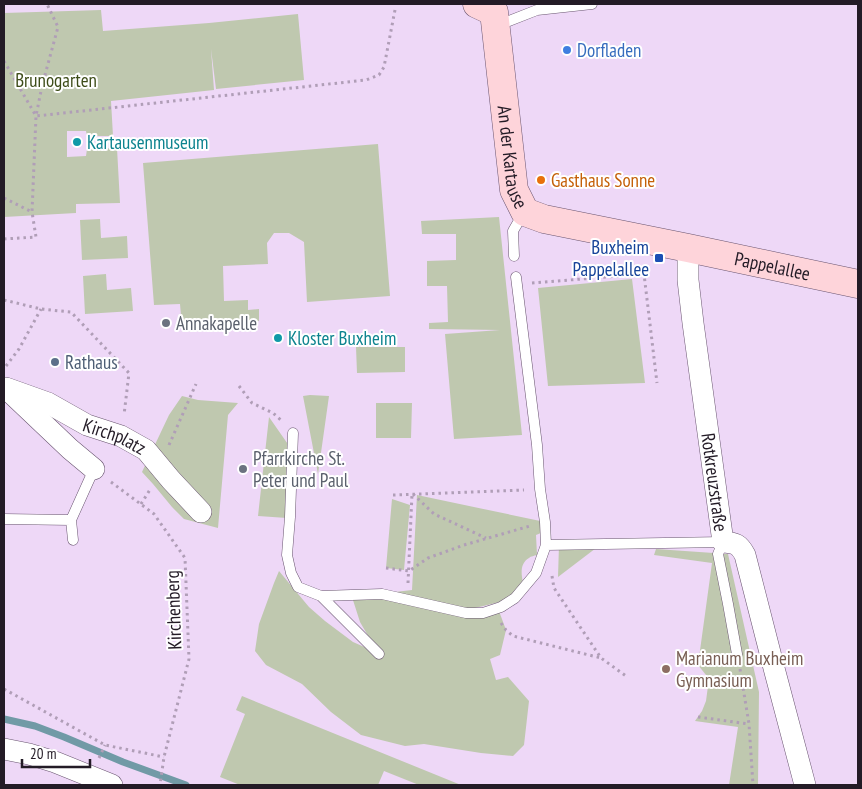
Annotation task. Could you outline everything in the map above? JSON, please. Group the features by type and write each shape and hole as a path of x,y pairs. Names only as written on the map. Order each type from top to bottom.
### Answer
{"street":[{"name":"An der Kartause","path":"490,11 514,190 525,212 544,219 688,248"},
{"name":"Pappelallee","path":"688,248 858,284"},
{"name":"Rotkreuzstraße","path":"688,248 688,280 693,323 723,542 734,543 740,546 749,566 805,785"},
{"name":"Kirchplatz","path":"5,387 48,403 87,425 121,436 146,450 201,512"},
{"name":"Kirchplatz","path":"5,387 70,450 94,470"},
{"path":"4,749 55,762 112,785"}],"lane":[{"path":"490,11 536,10 592,4"},
{"path":"514,256 513,231 525,212"},
{"path":"293,433 290,517 286,555 291,573 298,587 321,596 382,594 466,613 483,613 493,610 516,598 536,572 546,546 538,455 516,277"},
{"path":"74,540 71,520 94,470"},
{"path":"4,519 71,520"},
{"path":"546,546 723,542 718,554 737,654"},
{"path":"321,596 379,654"}],"path":[{"path":"4,239 36,237 32,212 36,116 58,27 47,4"},
{"path":"36,116 366,80 378,75 384,67 395,10"},
{"path":"4,61 36,116"},
{"path":"4,198 32,212"},
{"path":"531,283 644,274 657,383"},
{"path":"4,300 41,309 71,312 129,374 121,436"},
{"path":"11,360 41,309"},
{"path":"160,467 196,384"},
{"path":"239,386 252,403 273,413 293,433"},
{"name":"Kirchenberg","path":"94,470 154,514 185,558 189,659 164,757 160,785"},
{"path":"392,495 540,489"},
{"path":"412,494 434,514 486,538"},
{"path":"407,600 412,494"},
{"path":"386,568 409,571 428,558 464,545 545,522"},
{"path":"546,546 554,588 601,658 626,676"},
{"path":"493,610 506,630 513,636 601,658"},
{"path":"737,654 749,724 753,785"},
{"path":"4,688 105,745 164,757"},
{"path":"698,717 749,724"}],"green space":[{"name":"Brunogarten","path":"101,10 103,31 298,14 304,80 216,89 211,49 214,90 111,101 113,136 87,136 86,131 67,131 67,157 86,156 87,149 117,148 120,203 76,204 76,213 4,217 4,13"},
{"path":"378,144 390,296 307,302 304,242 289,233 274,233 267,243 268,264 223,266 224,301 248,300 248,310 259,309 259,321 182,327 180,304 154,305 143,163"},
{"path":"499,217 522,435 454,439 445,334 500,330 429,329 429,323 448,322 447,286 427,286 427,261 456,260 456,234 422,234 421,221"},
{"path":"100,219 101,238 127,236 128,258 82,260 80,220"},
{"path":"106,274 107,290 131,288 133,311 85,314 83,276"},
{"path":"632,279 645,383 548,386 538,288"},
{"path":"356,347 405,347 405,372 357,373"},
{"path":"182,396 198,400 238,403 228,415 218,528 184,519 142,472 169,415"},
{"path":"303,396 329,396 318,474"},
{"path":"376,403 412,403 411,438 376,438"},
{"path":"269,417 292,450 287,518 258,516"},
{"path":"417,495 545,522 546,531 536,535 537,555 530,557 524,563 522,572 523,582 508,600 471,609 499,611 506,630 500,655 490,659 496,680 508,677 529,701 524,745 513,756 424,744 405,746 361,735 331,712 302,684 266,665 255,651 259,624 279,571 309,607 325,621 353,642 378,653 360,622 352,597 412,590"},
{"path":"392,499 410,505 404,570 386,568"},
{"path":"559,545 600,545 558,577"},
{"path":"656,549 728,554 759,692 758,785 729,785 738,727 695,721 706,701 708,686 706,675 698,665 712,563 654,555"},
{"path":"242,696 461,785 419,785 384,771 378,785 240,785 220,777 245,714 236,710"}],"waterway":[{"path":"4,719 35,726 123,762 186,785"}],"place":[{"name":"Dorfladen","path":"567,50"},
{"name":"Kartausenmuseum","path":"77,142"},
{"name":"Gasthaus Sonne","path":"541,180"},
{"name":"Buxheim Pappelallee","path":"659,258"},
{"name":"Annakapelle","path":"166,323"},
{"name":"Kloster Buxheim","path":"278,338"},
{"name":"Rathaus","path":"55,362"},
{"name":"Pfarrkirche St. Peter und Paul","path":"243,469"},
{"name":"Marianum Buxheim Gymnasium","path":"666,669"}]}
